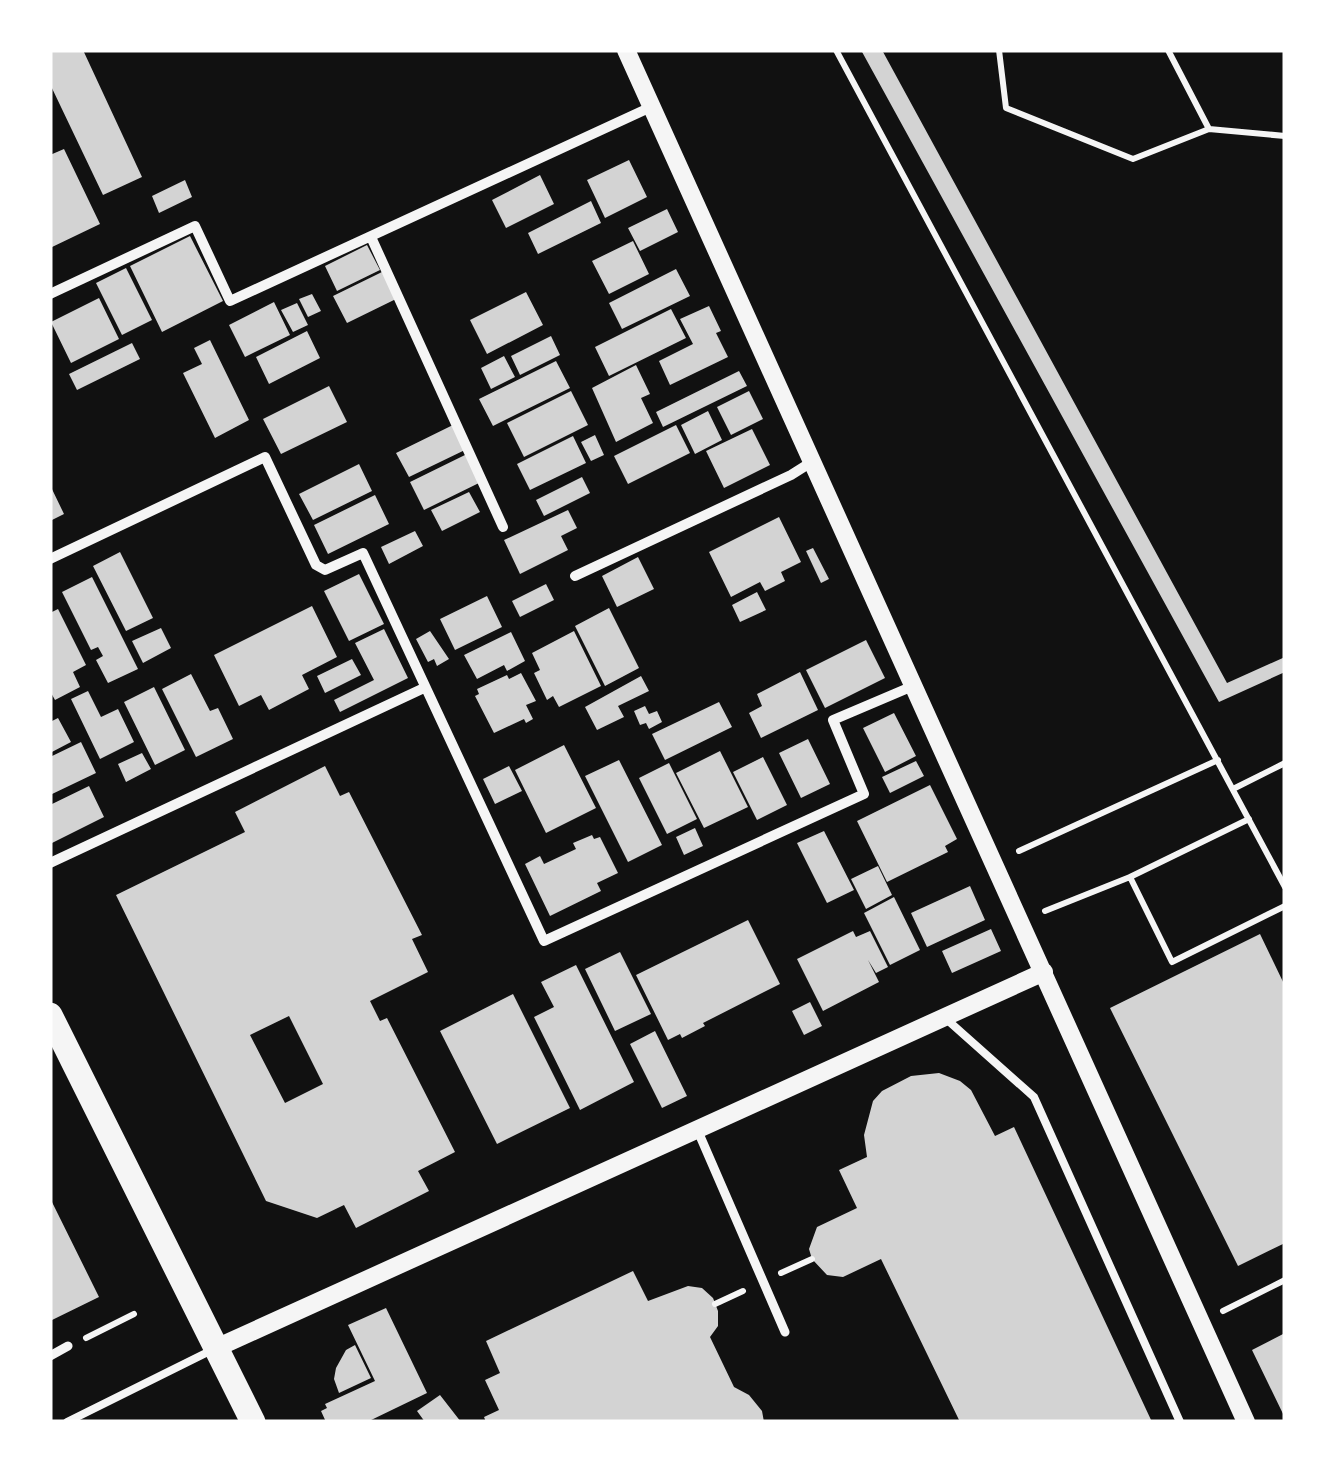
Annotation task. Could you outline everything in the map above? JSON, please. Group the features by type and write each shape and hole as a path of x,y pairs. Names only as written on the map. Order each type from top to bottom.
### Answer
{"main road":[{"path":"50,1015 253,1422"}],"street":[{"path":"626,50 1246,1422"},
{"path":"50,294 196,226 230,302 651,107"},
{"path":"371,237 503,526"},
{"path":"50,559 265,457 316,565 325,570 363,554 544,941 864,794 833,720 913,686"},
{"path":"575,576 791,476 810,463"},
{"path":"50,863 424,688"},
{"path":"216,1348 1044,972"},
{"path":"697,1129 785,1332"},
{"path":"50,1356 68,1346"}],"lane":[{"path":"944,1017 1034,1097 1180,1422"},
{"path":"67,1422 216,1348"}],"path":[{"path":"836,50 1285,886"},
{"path":"1000,50 1006,108 1134,159 1210,129 1285,136"},
{"path":"1168,50 1210,129"},
{"path":"1013,853 1218,760"},
{"path":"1233,788 1285,763"},
{"path":"1039,914 1130,877 1249,819"},
{"path":"1130,877 1172,962 1285,906"},
{"path":"1223,1311 1285,1280"},
{"path":"68,1346 134,1314"}],"building":[{"path":"50,50 83,50 142,177 103,195 50,84"},
{"path":"861,50 882,50 1227,683 1285,657 1285,672 1219,702"},
{"path":"64,149 100,224 50,248 50,155"},
{"path":"629,160 647,197 605,218 587,180"},
{"path":"540,175 554,204 506,228 492,200"},
{"path":"185,180 192,197 159,213 152,196"},
{"path":"591,201 601,223 538,254 528,233"},
{"path":"667,209 678,232 640,251 628,228"},
{"path":"190,236 223,301 162,332 130,266"},
{"path":"633,241 649,274 609,294 592,261"},
{"path":"367,245 380,270 337,291 325,266"},
{"path":"126,268 152,320 122,335 96,283"},
{"path":"676,269 690,296 622,329 609,303"},
{"path":"382,272 396,299 347,323 333,296"},
{"path":"526,292 543,325 487,354 470,320"},
{"path":"312,294 321,311 308,317 299,299"},
{"path":"99,298 119,339 71,363 51,322"},
{"path":"274,302 290,335 245,357 229,325"},
{"path":"297,303 308,325 293,332 281,310"},
{"path":"709,306 728,357 670,385 659,361 693,344 680,319"},
{"path":"671,309 686,338 609,376 595,347"},
{"path":"307,331 320,358 269,384 256,357"},
{"path":"551,336 560,355 520,375 511,356"},
{"path":"210,340 249,420 215,438 183,373 202,364 194,348"},
{"path":"132,343 140,359 77,390 69,374"},
{"path":"504,356 515,377 491,389 481,368"},
{"path":"556,361 570,388 493,426 479,399"},
{"path":"636,365 650,394 641,398 653,423 616,442 592,388"},
{"path":"739,371 747,386 663,427 656,412"},
{"path":"329,386 347,422 281,454 263,419"},
{"path":"571,391 588,425 524,457 507,423"},
{"path":"749,391 763,419 731,435 717,407"},
{"path":"708,411 722,440 695,454 681,425"},
{"path":"455,424 467,449 409,477 396,453"},
{"path":"676,425 690,453 628,484 614,456"},
{"path":"752,429 770,465 724,488 706,451"},
{"path":"595,435 604,455 591,461 581,442"},
{"path":"573,436 586,463 530,490 517,464"},
{"path":"467,454 481,482 424,510 410,482"},
{"path":"359,464 372,491 313,520 299,494"},
{"path":"582,477 590,493 544,516 536,500"},
{"path":"50,485 64,514 50,521"},
{"path":"469,492 480,512 442,531 431,510"},
{"path":"375,495 389,524 328,554 314,525"},
{"path":"568,510 577,528 561,536 568,550 520,574 504,540"},
{"path":"779,517 801,562 781,572 785,581 765,591 760,582 731,597 709,552"},
{"path":"415,531 423,546 389,564 381,547"},
{"path":"813,548 829,579 821,583 806,551"},
{"path":"120,552 153,618 126,631 93,566"},
{"path":"638,557 654,589 617,607 602,576"},
{"path":"359,574 384,624 349,641 324,591"},
{"path":"92,577 138,669 108,683 96,660 103,656 98,647 91,650 62,592"},
{"path":"546,584 554,600 520,617 512,601"},
{"path":"757,592 766,610 740,622 732,605"},
{"path":"487,596 502,627 455,650 440,619"},
{"path":"312,606 337,657 302,675 309,689 269,710 261,695 239,706 214,655"},
{"path":"609,608 639,668 605,686 575,626"},
{"path":"58,609 86,665 73,672 80,687 55,700 50,691 50,613"},
{"path":"161,628 171,648 143,663 132,641"},
{"path":"384,629 408,678 340,712 334,700 374,680 355,643"},
{"path":"430,631 449,659 437,666 434,659 428,662 416,639"},
{"path":"574,631 601,686 559,707 553,696 547,700 534,673 540,670 532,653"},
{"path":"511,632 525,661 507,671 504,665 477,679 464,655"},
{"path":"866,640 885,678 825,708 806,670"},
{"path":"352,659 361,675 325,693 317,676"},
{"path":"800,672 818,710 761,738 749,713 762,706 757,694"},
{"path":"521,673 536,701 526,705 533,719 526,723 524,719 494,733 475,696 479,694 477,689"},
{"path":"191,674 210,711 218,708 233,739 196,757 162,689"},
{"path":"641,676 649,691 618,706 624,717 597,730 585,707"},
{"path":"154,687 185,750 155,765 124,702"},
{"path":"88,691 101,717 118,709 134,742 100,759 71,699"},
{"path":"719,702 732,727 665,760 652,734"},
{"path":"645,706 649,714 657,711 662,722 649,729 646,723 640,725 634,711"},
{"path":"894,713 916,756 885,772 863,728"},
{"path":"58,718 71,742 50,753 50,722"},
{"path":"808,739 830,784 801,798 779,753"},
{"path":"81,742 96,773 50,795 50,757"},
{"path":"564,745 596,808 546,833 515,770"},
{"path":"720,751 748,807 704,828 676,773"},
{"path":"142,753 151,769 126,782 118,764"},
{"path":"763,757 787,805 757,820 733,772"},
{"path":"619,760 662,845 628,862 585,776"},
{"path":"916,761 924,776 890,793 882,777"},
{"path":"669,763 697,819 667,834 639,778"},
{"path":"325,766 340,796 349,792 422,935 412,939 428,972 370,1001 380,1021 387,1018 455,1152 418,1171 429,1191 356,1228 344,1205 317,1218 266,1201 116,895 245,832 235,812","holes":["289,1016 323,1084 285,1103 250,1035"]},
{"path":"509,766 522,791 495,804 483,779"},
{"path":"930,785 957,839 945,846 948,852 887,882 857,821"},
{"path":"89,786 104,817 50,844 50,805"},
{"path":"695,828 703,846 684,855 676,837"},
{"path":"824,831 854,890 827,903 797,843"},
{"path":"592,835 594,839 600,837 618,873 597,883 601,891 550,916 525,864 540,856 544,864 576,849 573,843"},
{"path":"878,866 892,895 866,909 851,879"},
{"path":"970,886 985,920 927,947 911,913"},
{"path":"894,897 920,950 890,965 864,913"},
{"path":"748,920 780,984 703,1023 705,1026 682,1038 680,1034 668,1040 636,975"},
{"path":"991,929 1001,951 952,973 942,951"},
{"path":"853,931 856,937 870,931 888,967 876,973 868,960 879,982 823,1011 797,959"},
{"path":"1260,934 1285,986 1285,1243 1238,1266 1110,1008"},
{"path":"620,952 651,1014 615,1031 585,969"},
{"path":"576,965 634,1082 580,1110 534,1017 554,1007 541,982"},
{"path":"513,994 570,1108 497,1144 440,1031"},
{"path":"810,1002 822,1026 804,1035 792,1011"},
{"path":"655,1031 687,1096 662,1108 630,1044"},
{"path":"939,1073 971,1090 995,1136 1014,1127 1152,1422 960,1422 881,1259 843,1277 827,1275 812,1259 809,1249 817,1227 857,1208 839,1170 867,1157 864,1135 873,1101 882,1091 911,1076"},
{"path":"50,1198 99,1297 50,1321"},
{"path":"633,1271 648,1301 688,1286 702,1288 713,1298 718,1326 710,1337 734,1387 749,1395 762,1411 764,1422 486,1422 484,1417 499,1410 485,1380 500,1373 486,1341"},
{"path":"386,1308 427,1393 367,1422 326,1422 321,1411 327,1408 325,1404 375,1381 348,1325"},
{"path":"1285,1333 1285,1418 1252,1350"},
{"path":"355,1345 371,1378 339,1393 334,1379 336,1368 346,1350"},
{"path":"440,1395 461,1422 425,1422 417,1411"}]}
